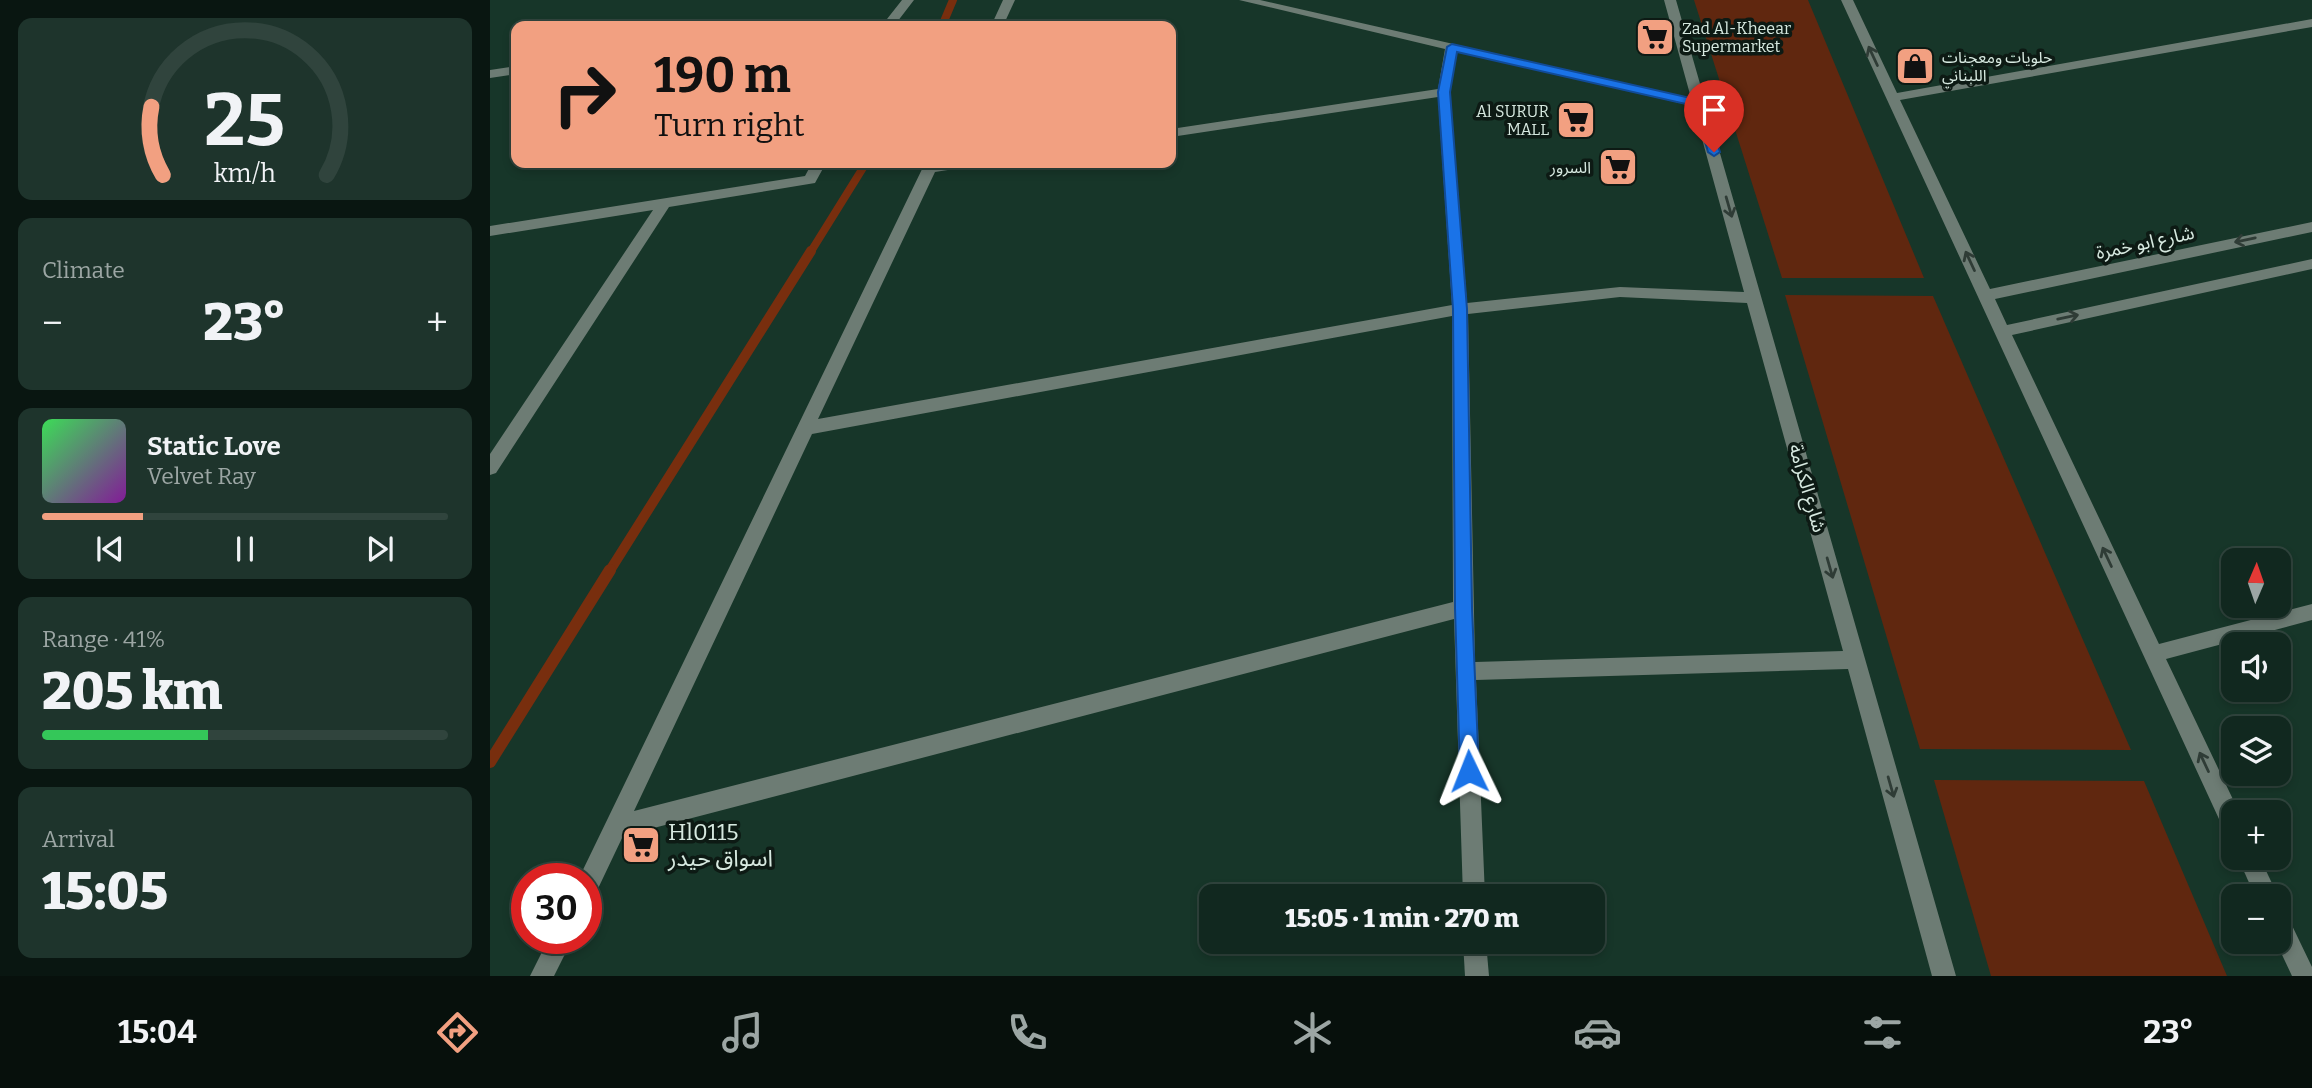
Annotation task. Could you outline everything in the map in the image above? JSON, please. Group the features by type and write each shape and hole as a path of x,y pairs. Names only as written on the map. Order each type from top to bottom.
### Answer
{"street":[{"path":"891,21 908,0"},
{"path":"999,21 1009,0"},
{"path":"1245,0 1700,104"},
{"name":"شارع الكرامة","path":"1670,0 1944,976"},
{"path":"1847,0 2222,800"},
{"path":"1892,97 2312,23"},
{"path":"1452,47 1444,92 1460,309 1463,608 1474,884"},
{"path":"490,74 511,72"},
{"path":"1176,132 1444,92"},
{"path":"490,230 810,180 816,168"},
{"path":"599,863 930,168"},
{"path":"490,468 665,203"},
{"name":"شارع ابو خمرة","path":"1986,295 2312,226"},
{"path":"2001,332 2312,264"},
{"path":"807,428 1460,309 1620,292 1754,298"},
{"path":"618,826 1463,608"},
{"path":"2153,654 2312,612"},
{"path":"1466,671 1856,660"},
{"path":"2291,948 2304,976"},
{"path":"542,976 553,954"},
{"path":"1476,954 1477,976"}],"shaded area":[{"path":"1694,0 1808,0 1924,278 1782,278"},
{"path":"1785,295 1933,296 2131,750 1920,749"},
{"path":"1934,780 2144,781 2227,976 1991,976"}],"waterway":[{"path":"944,21 953,0"},
{"path":"810,253 863,168"},
{"path":"609,572 811,251"},
{"path":"490,762 610,570"}],"place":[{"name":"Zad Al-Kheear Supermarket","path":"1655,37"},
{"name":"حلويات ومعجنات اللبناني","path":"1915,66"},
{"name":"Al SURUR MALL","path":"1576,120"},
{"name":"السرور","path":"1618,167"},
{"name":"Hl0115 اسواق حيدر","path":"641,845"}],"route":[{"path":"1469,771 1463,608 1460,309 1444,92 1452,47 1700,104 1714,152"}]}
